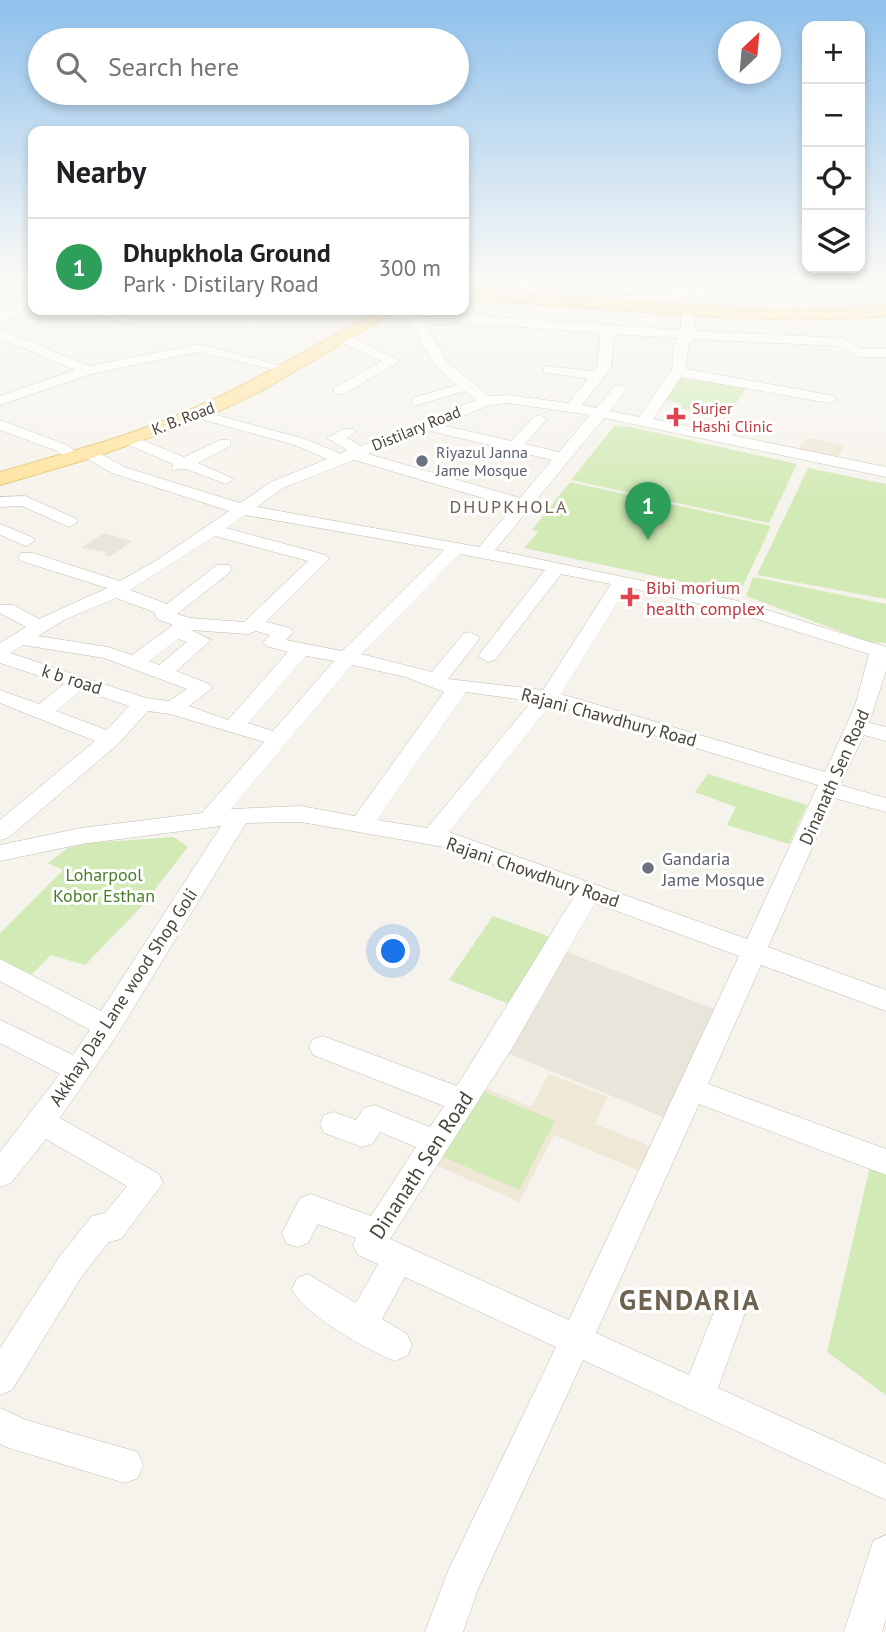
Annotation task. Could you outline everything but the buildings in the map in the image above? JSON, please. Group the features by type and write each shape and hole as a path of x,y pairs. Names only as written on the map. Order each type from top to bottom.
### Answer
{"main road":[{"name":"K. B. Road","path":"76,454 202,404 298,353"},
{"name":"K. B. Road","path":"0,477 127,439 198,414 314,353"}],"street":[{"path":"45,353 84,371"},
{"path":"0,401 84,371 173,353"},
{"path":"221,353 275,366"},
{"path":"339,391 393,361 376,353"},
{"path":"435,353 440,363 485,401"},
{"path":"572,407 597,376 607,353"},
{"path":"644,421 676,372 680,353"},
{"path":"862,353 886,354"},
{"path":"549,369 597,376"},
{"path":"676,372 830,399"},
{"path":"417,401 468,387"},
{"path":"482,553 620,389"},
{"name":"Distilary Road","path":"0,653 40,627 163,564 277,485 485,401 508,399 572,407 886,472"},
{"path":"198,414 524,505"},
{"path":"514,447 540,419"},
{"path":"0,425 151,482 242,509 482,553 738,607 883,652"},
{"path":"423,425 564,458"},
{"path":"348,432 335,438 351,455"},
{"path":"127,439 226,479"},
{"path":"151,482 225,443"},
{"path":"0,502 25,500 69,522"},
{"path":"0,529 26,549 163,609 164,615 201,640 161,674"},
{"path":"134,663 182,629 248,628 320,559 213,530"},
{"path":"210,819 347,657 404,596 456,548"},
{"path":"164,615 223,569"},
{"path":"488,656 555,569"},
{"path":"432,838 548,697 608,617 621,582"},
{"path":"2,609 40,627"},
{"path":"235,726 300,650 273,642 283,632 253,625"},
{"path":"436,680 470,638"},
{"path":"19,639 108,653 202,688 173,708"},
{"name":"Rajani Chawdhury Road","path":"300,650 347,657 436,680 456,690 462,685 548,697 886,805"},
{"name":"Dinanath Sen Road","path":"444,1632 461,1584 638,1208 829,785 859,727 883,652"},
{"name":"k b road","path":"0,653 143,704 173,708 232,728 235,726 277,739"},
{"path":"42,712 80,681"},
{"path":"361,825 456,690"},
{"path":"0,696 110,739"},
{"path":"0,832 110,739 143,704"},
{"path":"859,727 886,734"},
{"name":"Rajani Chowdhury Road","path":"5,850 81,836 210,819 301,814 454,841 886,1001"},
{"name":"Akkhay Das Lane wood Shop Goli","path":"0,1174 42,1122 107,1027 108,1020 239,816"},
{"name":"Dinanath Sen Road","path":"590,891 504,1038 369,1245 886,1482"},
{"path":"0,969 107,1027"},
{"path":"0,1031 78,1070"},
{"path":"323,1047 463,1101"},
{"path":"690,1089 886,1162"},
{"path":"334,1124 362,1135 374,1117 435,1142"},
{"path":"0,1378 16,1358 71,1266 103,1226 110,1230 148,1182 42,1122"},
{"path":"298,1233 311,1208 377,1231"},
{"path":"361,1325 398,1259"},
{"path":"308,1289 395,1345"},
{"path":"698,1396 732,1305"},
{"path":"0,1425 21,1436 125,1465"},
{"path":"863,1632 886,1554"}],"shaded area":[{"path":"807,438 845,445 838,458 799,449"},
{"path":"104,533 132,541 110,557 104,555 107,552 81,548"},
{"path":"562,950 717,1010 673,1121 502,1051"},
{"path":"549,1074 608,1097 595,1124 660,1150 650,1175 554,1135 519,1202 431,1163 477,1084 531,1107"}],"green space":[{"path":"676,378 747,387 734,406 708,401 699,413 679,408 682,404 662,399"},
{"path":"614,426 630,427 797,464 769,523 571,480"},
{"path":"808,468 886,484 886,599 757,575"},
{"path":"570,482 771,526 739,594 524,548 538,532 532,530"},
{"path":"753,577 886,604 886,643 869,642 746,596"},
{"path":"708,774 807,805 789,844 727,825 736,807 695,792"},
{"name":"Loharpool Kobor Esthan","path":"174,837 188,847 141,907 85,965 51,955 32,974 0,960 0,933 63,870 48,863 68,848 89,843"},
{"path":"493,916 556,939 514,1006 449,980"},
{"path":"480,1090 555,1121 519,1190 441,1156"},
{"path":"871,1162 886,1168 886,1395 827,1352"}],"place":[{"name":"Surjer Hashi Clinic","path":"676,417"},
{"name":"Riyazul Janna Jame Mosque","path":"422,461"},
{"name":"Dhupkhola Ground","path":"648,540"},
{"name":"Bibi morium health complex","path":"630,597"},
{"name":"Gandaria Jame Mosque","path":"648,868"}],"district":[{"name":"DHUPKHOLA","path":"509,506"},
{"name":"GENDARIA","path":"690,1299"}]}
